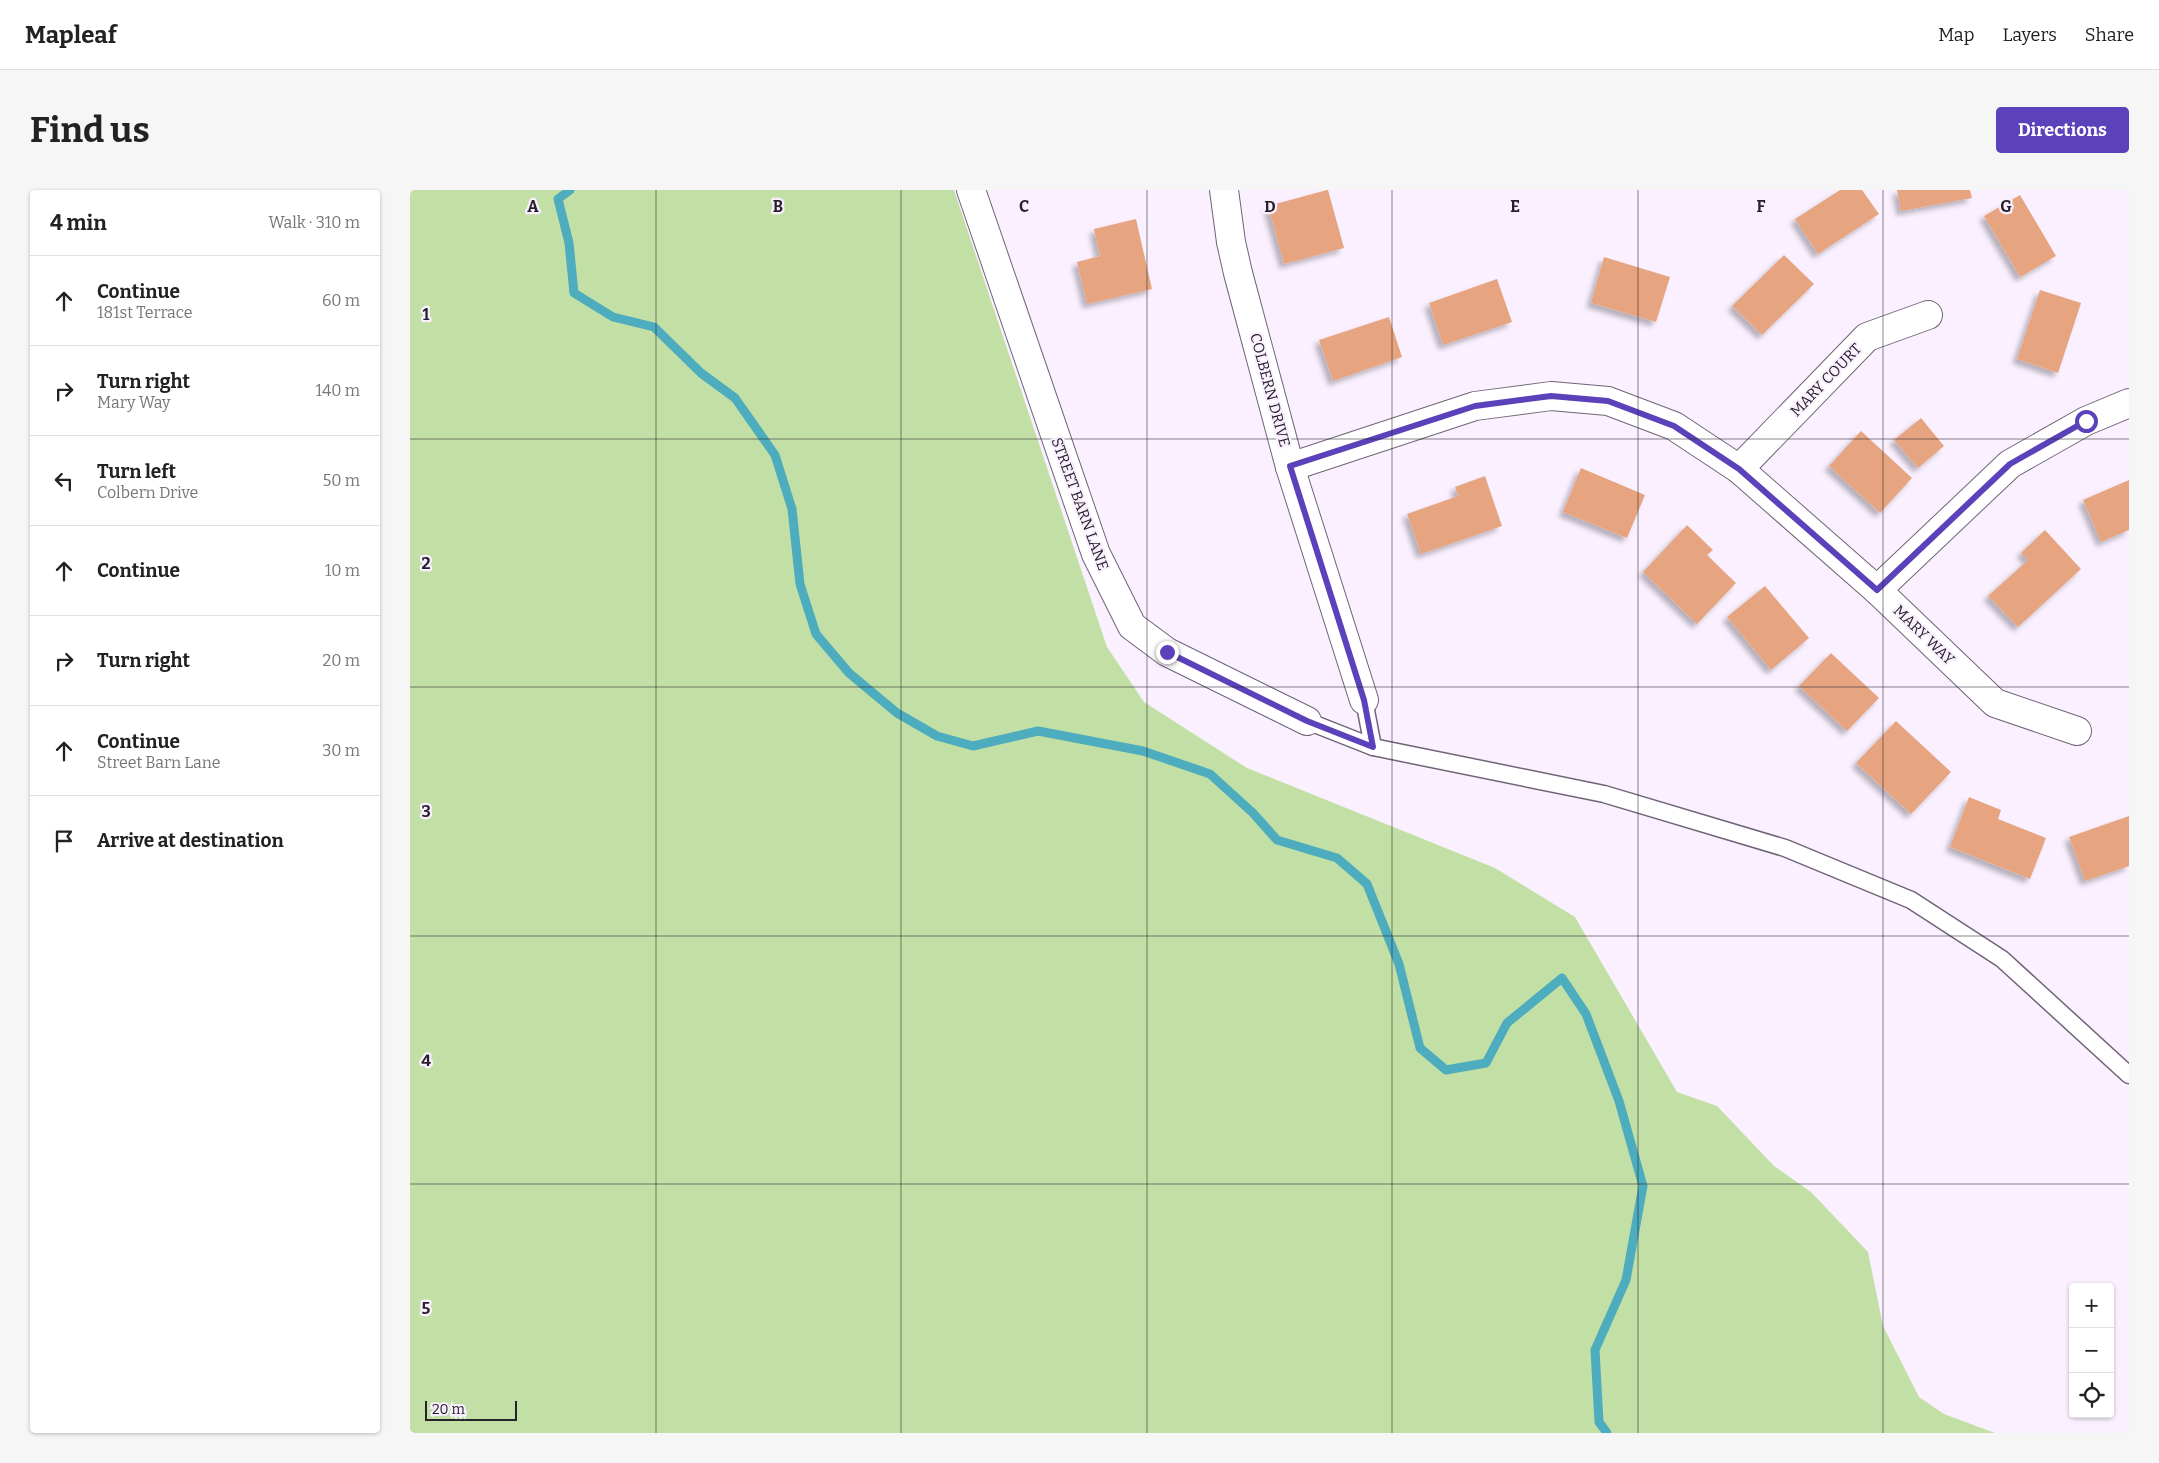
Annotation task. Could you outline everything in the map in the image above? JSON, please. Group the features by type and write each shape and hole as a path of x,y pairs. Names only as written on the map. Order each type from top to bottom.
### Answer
{"street":[{"name":"STREET BARN LANE","path":"972,190 1096,554 1132,626 1167,652 1307,721"},
{"name":"COLBERN DRIVE","path":"1224,190 1237,265 1290,466 1364,700"},
{"name":"MARY COURT","path":"1739,469 1867,337 1928,315"},
{"name":"MARY WAY","path":"1290,466 1475,406 1551,396 1608,401 1674,426 1739,469 1877,590 1995,702 2077,731"},
{"path":"1877,590 2010,464 2086,421 2129,403"}],"lane":[{"path":"1364,700 1373,747"},
{"path":"1307,721 1373,747 1604,794 1785,848 1911,900 2002,959 2129,1074"}],"green space":[{"path":"410,190 954,190 1107,647 1144,702 1247,768 1495,868 1575,917 1677,1092 1717,1106 1774,1166 1811,1192 1868,1252 1883,1326 1919,1397 1944,1414 1995,1433 410,1433"}],"building":[{"path":"1328,190 1344,248 1284,264 1268,206"},
{"path":"1840,190 1862,190 1879,214 1818,254 1795,219"},
{"path":"1897,190 1970,190 1972,198 1901,211"},
{"path":"2020,195 2056,256 2020,277 1984,216"},
{"path":"1136,219 1152,289 1087,304 1077,262 1100,256 1094,229"},
{"path":"1784,255 1814,284 1762,335 1732,306"},
{"path":"1604,257 1670,277 1656,322 1591,303"},
{"path":"1497,279 1512,322 1443,345 1429,303"},
{"path":"2040,290 2081,303 2058,373 2017,359"},
{"path":"1389,317 1402,357 1333,381 1319,340"},
{"path":"1921,418 1944,446 1918,468 1894,440"},
{"path":"1861,431 1912,478 1880,513 1829,466"},
{"path":"1581,468 1645,495 1627,538 1563,512"},
{"path":"1485,476 1502,526 1421,554 1407,514 1458,496 1455,487"},
{"path":"2129,480 2129,530 2101,542 2083,500"},
{"path":"1687,525 1713,550 1707,555 1736,583 1697,624 1643,572"},
{"path":"2045,530 2081,569 2018,627 1988,596 2028,560 2021,553"},
{"path":"1765,586 1809,638 1771,670 1727,617"},
{"path":"1831,653 1879,698 1847,731 1799,686"},
{"path":"1896,721 1951,772 1911,814 1856,763"},
{"path":"1969,797 2001,810 1998,819 2046,838 2030,879 1950,847"},
{"path":"2129,816 2129,866 2085,881 2069,837"}],"waterway":[{"path":"570,190 558,199 569,243 574,293 613,317 654,327 701,373 735,398 775,455 792,509 800,584 816,634 849,673 897,713 937,736 973,746 1038,731 1143,751 1210,774 1253,813 1277,840 1337,858 1367,884 1399,964 1420,1048 1446,1070 1486,1063 1507,1023 1562,978 1586,1014 1619,1101 1643,1186 1626,1280 1595,1350 1599,1422 1607,1433"}],"route":[{"path":"1167,652 1307,721 1373,747 1364,700 1290,466 1475,406 1551,396 1608,401 1674,426 1739,469 1877,590 2010,464 2086,421"}]}
